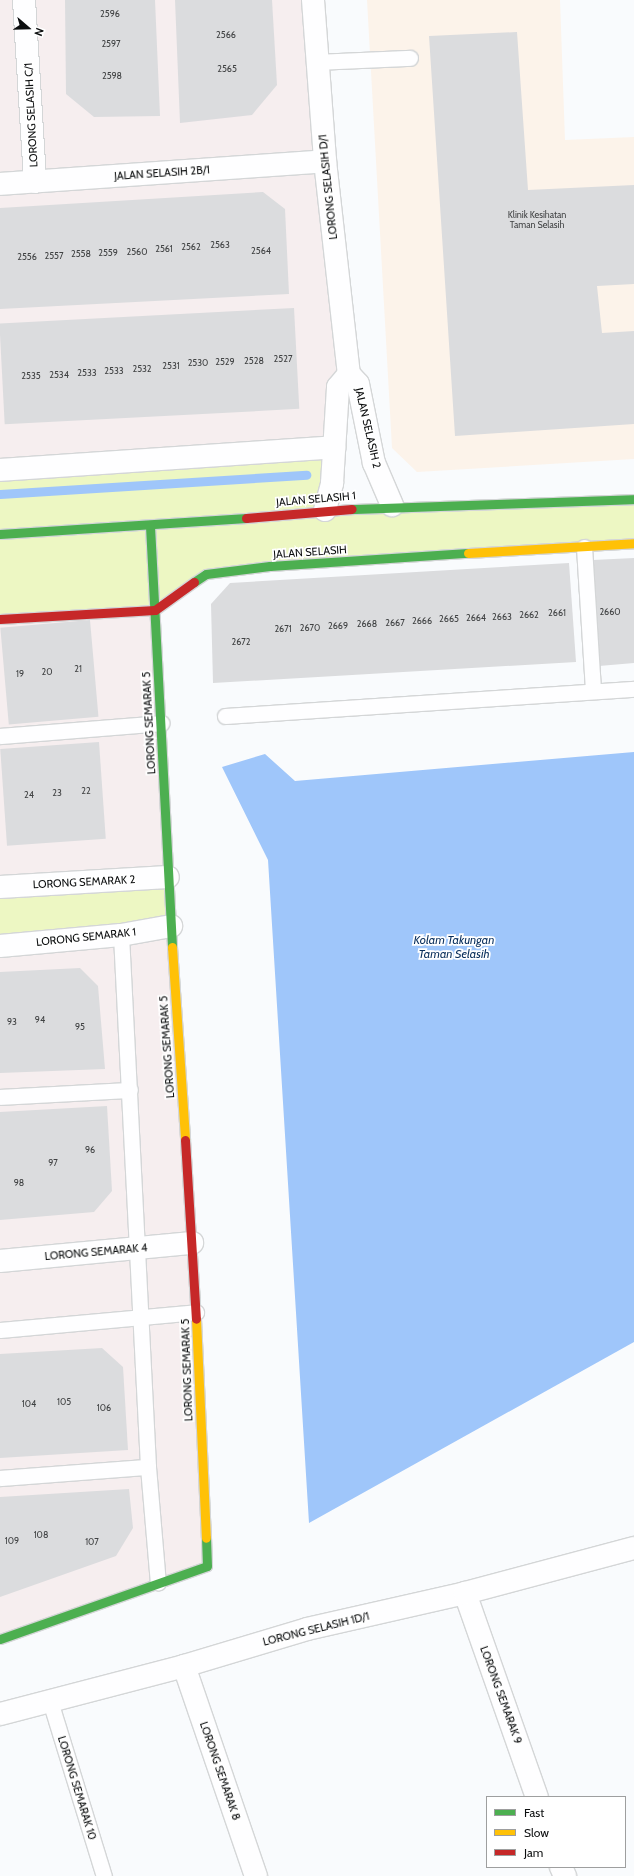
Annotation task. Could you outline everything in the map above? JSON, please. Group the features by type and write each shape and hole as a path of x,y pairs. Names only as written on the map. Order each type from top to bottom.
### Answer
{"street":[{"name":"LORONG SELASIH C/1","path":"24,0 35,182"},
{"name":"LORONG SELASIH D/1","path":"314,0 316,62 325,161 349,374"},
{"name":"JALAN SELASIH 2B/1","path":"0,184 325,161"},
{"name":"JALAN SELASIH 2","path":"324,510 332,483 338,387 349,374 358,384 374,463 392,505"},
{"path":"0,470 334,447"},
{"name":"JALAN SELASIH 1","path":"0,534 150,526 392,505 634,500"},
{"name":"LORONG SEMARAK 5","path":"150,526 168,877 196,1312 207,1566 158,1583"},
{"name":"JALAN SELASIH","path":"155,610 206,574 270,566 634,543"},
{"path":"0,618 155,610"},
{"name":"LORONG SEMARAK 2","path":"0,887 168,877"},
{"name":"LORONG SEMARAK 1","path":"0,946 121,935 171,926"},
{"name":"LORONG SEMARAK 4","path":"0,1261 192,1243"},
{"name":"LORONG SELASIH 1D/1","path":"0,1714 184,1666 307,1629 464,1594 634,1548"},
{"path":"0,1639 158,1583"},
{"name":"LORONG SEMARAK 9","path":"464,1594 537,1796"},
{"name":"LORONG SEMARAK 8","path":"184,1666 256,1876"}],"lane":[{"path":"316,62 410,58"},
{"path":"584,546 593,691"},
{"path":"225,716 634,689"},
{"path":"0,736 161,723"},
{"path":"121,935 148,1467 158,1583"},
{"path":"0,1097 130,1090"},
{"path":"0,1330 196,1312"},
{"path":"0,1478 148,1467"},
{"name":"LORONG SEMARAK 10","path":"50,1701 104,1876"}],"shaded area":[{"path":"0,0 313,0 349,374 334,447 151,525 207,1566 0,1639"},
{"name":"Klinik Kesihatan Taman Selasih","path":"367,0 560,0 565,140 634,137 634,459 417,472 392,448"}],"green space":[{"path":"334,447 325,510 634,499 634,542 206,574 155,610 0,619 0,470"},
{"path":"168,877 171,926 0,945 0,887"}],"water":[{"name":"Kolam Takungan Taman Selasih","path":"634,752 634,1342 309,1523 268,860 222,767 265,754 295,781"}],"building":[{"path":"65,0 155,0 160,116 94,117 66,94"},
{"path":"175,0 272,0 277,85 252,115 180,123"},
{"name":"Klinik Kesihatan Taman Selasih","path":"517,32 528,190 634,185 634,284 597,286 602,333 634,331 634,424 455,436 429,36"},
{"path":"263,192 285,209 289,294 0,309 0,208"},
{"path":"294,308 299,409 5,424 0,323"},
{"path":"634,558 634,663 599,666 593,560"},
{"path":"569,563 576,662 213,683 211,604 230,583"},
{"path":"90,620 98,717 9,724 0,628"},
{"path":"99,742 106,839 7,846 0,749"},
{"path":"80,968 98,986 105,1069 0,1073 0,972"},
{"path":"107,1106 112,1191 94,1212 0,1220 0,1112"},
{"path":"102,1348 123,1367 128,1450 0,1458 0,1354"},
{"path":"129,1489 133,1528 116,1556 0,1597 0,1497"}],"waterway":[{"path":"0,494 306,475"}],"traffic: fast":[{"path":"352,509 634,499"},
{"path":"0,534 246,518"},
{"path":"150,526 172,947"},
{"path":"194,582 206,574 270,566 468,553"},
{"path":"0,1639 207,1566 206,1538"}],"traffic: slow":[{"path":"468,553 634,543"},
{"path":"172,947 185,1140"},
{"path":"196,1319 206,1538"}],"traffic: jam":[{"path":"246,518 352,509"},
{"path":"0,619 155,610 194,582"},
{"path":"185,1140 196,1319"}]}
